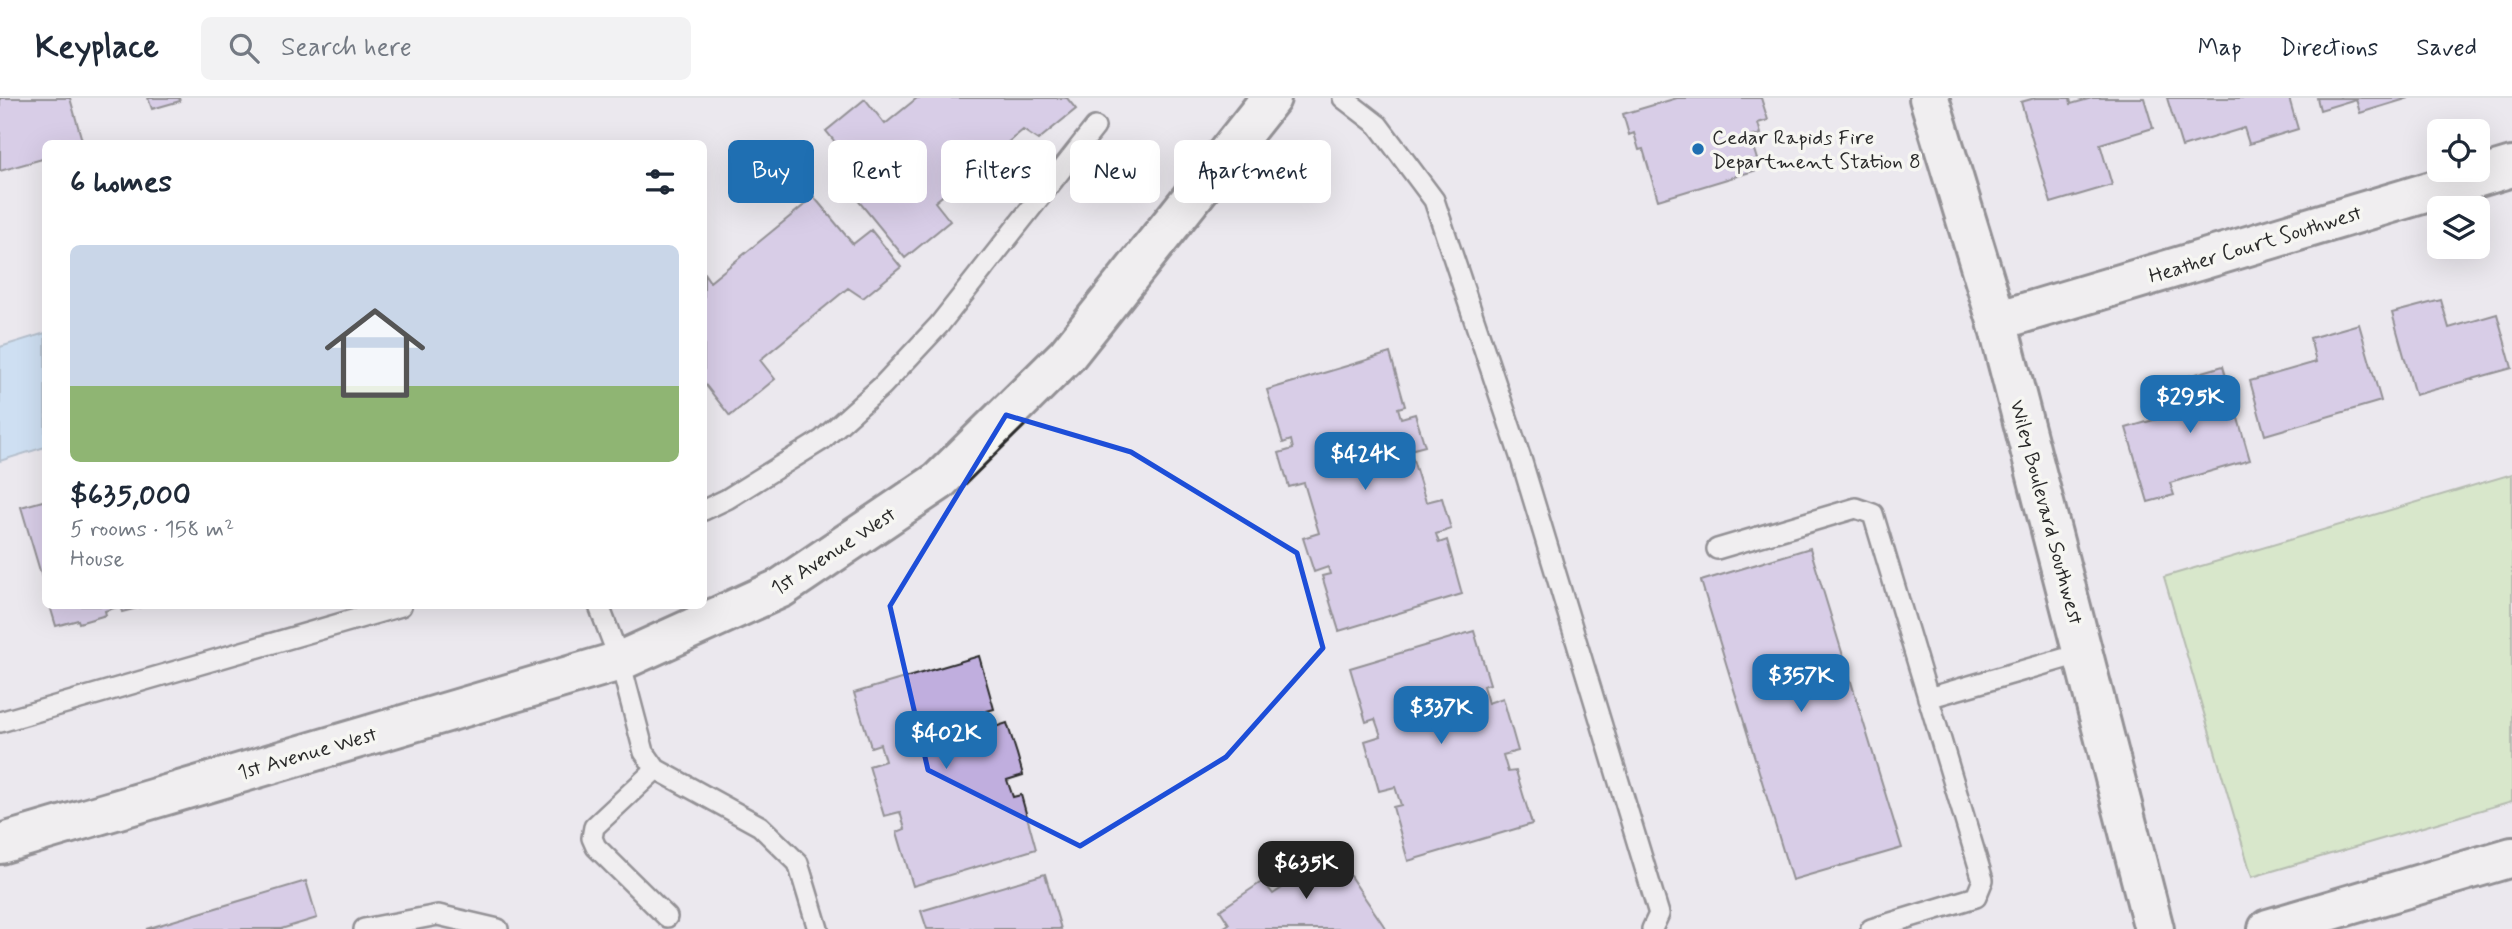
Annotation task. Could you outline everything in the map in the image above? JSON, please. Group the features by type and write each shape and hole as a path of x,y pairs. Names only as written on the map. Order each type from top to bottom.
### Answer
{"street":[{"name":"1st Avenue West","path":"0,844 620,661 781,588 939,481 1067,355 1271,98"},
{"name":"Wiley Boulevard Southwest","path":"1929,98 1997,321 2154,929"},
{"name":"Heather Court Southwest","path":"1997,321 2512,167"},
{"path":"2268,929 2345,918 2512,857"}],"lane":[{"path":"1343,98 1378,125 1434,200 1522,462 1659,914 1652,929"},
{"path":"707,509 822,440 882,386 939,325 1095,127"},
{"path":"1717,550 1856,508 1873,514 1983,880 1976,897 1871,929"},
{"path":"0,722 391,609"},
{"path":"600,609 620,661 644,752 656,769 760,826 798,863 818,929"},
{"path":"1928,698 2083,653"},
{"path":"656,769 594,827 592,838 596,846 667,917"},
{"path":"364,929 438,915 498,929"}],"highlighted area":[{"path":"1006,415 1131,452 1297,553 1323,648 1226,757 1080,846 928,770 890,606"}],"green space":[{"path":"2512,474 2512,801 2252,877 2164,577"}],"water":[{"path":"42,334 42,448 0,461 0,347"}],"building":[{"path":"0,98 70,98 82,140 42,140 42,159 0,171"},
{"path":"148,98 179,98 180,101 152,109"},
{"path":"917,98 1067,98 1076,109 1038,140 1023,130 1011,140 941,140 941,197 935,202 950,221 905,258 860,203 927,203 927,140 833,140 826,131 865,99 885,124"},
{"name":"Cedar Rapids Fire Department Station 8","path":"1677,98 1761,98 1768,120 1758,123 1761,134 1750,137 1760,169 1658,200 1643,149 1639,150 1634,133 1629,135 1623,114"},
{"path":"2035,98 2070,98 2071,104 2092,98 2144,98 2153,128 2100,144 2112,185 2051,203 2021,102"},
{"path":"2167,98 2289,98 2298,129 2249,144 2244,128 2182,147"},
{"path":"2317,98 2409,98 2360,113 2356,99 2320,110"},
{"path":"814,197 853,244 871,230 901,267 863,298 848,288 760,360 775,379 730,416 707,387 707,278 710,282 807,203 814,203"},
{"path":"2441,300 2449,328 2497,314 2512,368 2415,395 2392,313"},
{"path":"2359,324 2381,401 2265,435 2250,381 2316,362 2310,338"},
{"path":"1390,353 1405,406 1398,408 1401,418 1415,414 1425,446 1410,450 1426,502 1442,498 1451,529 1436,534 1439,543 1447,540 1462,594 1339,631 1322,576 1330,574 1328,567 1314,572 1303,538 1319,533 1304,483 1289,487 1279,453 1293,449 1291,440 1283,443 1267,390"},
{"path":"2223,366 2250,460 2170,483 2174,495 2148,502 2126,428 2181,412 2172,381"},
{"path":"42,501 42,578 21,507"},
{"path":"1810,548 1902,848 1792,880 1701,581"},
{"path":"51,609 111,609 105,611 106,615 56,626"},
{"path":"1474,631 1490,684 1483,686 1488,703 1503,698 1518,751 1503,755 1508,772 1516,771 1532,824 1408,861 1393,807 1401,805 1395,787 1379,791 1365,741 1381,736 1375,719 1366,722 1350,668"},
{"path":"979,656 994,709 987,711 992,728 1007,723 1017,754 1023,775 1007,780 1013,797 1021,795 1036,849 913,886 897,832 905,829 900,812 884,816 869,766 885,761 880,744 871,747 854,693"},
{"path":"1329,845 1386,929 1221,929 1229,924 1220,910 1263,881 1273,894 1288,884 1282,876"},
{"path":"1045,874 1061,929 927,929 921,911"},
{"path":"306,881 317,918 281,929 146,929"}],"place":[{"name":"Cedar Rapids Fire Department Station 8","path":"1698,149"}]}
